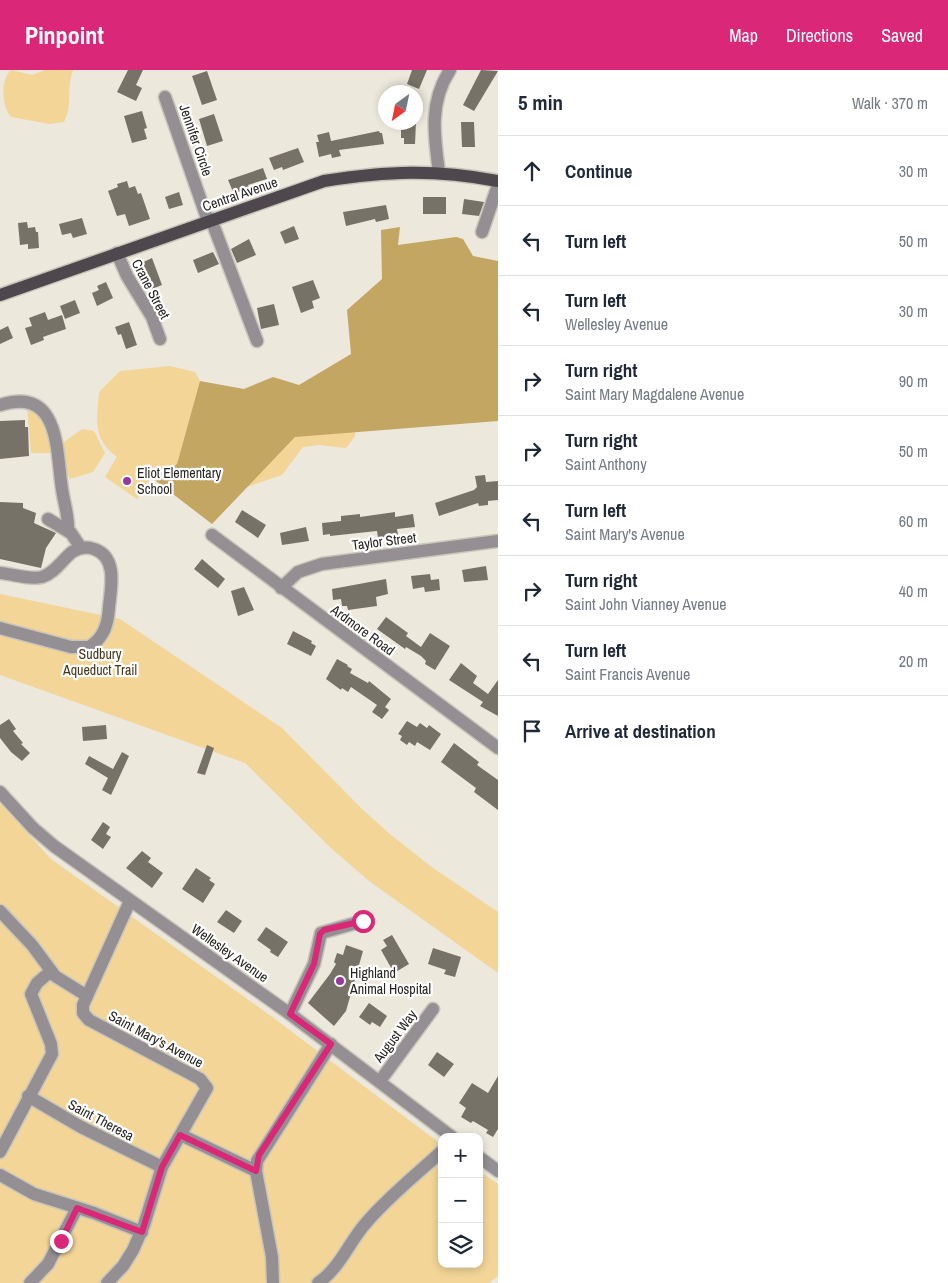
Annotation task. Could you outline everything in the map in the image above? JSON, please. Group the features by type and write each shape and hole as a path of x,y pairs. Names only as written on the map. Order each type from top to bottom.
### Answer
{"main road":[{"name":"Central Avenue","path":"0,295 324,181 372,173 439,172 498,181"}],"street":[{"path":"439,172 433,128 434,111 450,70"},
{"name":"Jennifer Circle","path":"165,97 257,341"},
{"path":"482,232 498,185"},
{"name":"Crane Street","path":"117,254 126,276 152,317 160,339"},
{"path":"0,405 17,402 30,404 40,410 53,425 58,443 62,490 68,517 68,531"},
{"path":"48,519 68,531 81,548"},
{"name":"Ardmore Road","path":"212,535 498,748"},
{"name":"Taylor Street","path":"281,588 298,572 322,564 498,541"},
{"path":"0,573 42,577 51,572 70,554 81,548 99,552 107,559 111,568 108,618 103,634 89,647 76,648 0,628"},
{"name":"Wellesley Avenue","path":"0,792 50,844 290,1014 446,1133"},
{"name":"Saint Mary's Avenue","path":"107,1283 129,1258 142,1232 162,1167 206,1093 206,1085 89,1020 82,1011 130,901"},
{"path":"0,911 32,945 58,979 87,996"},
{"path":"290,1014 314,964 322,932 363,921"},
{"path":"0,1152 52,1051 31,994 37,983 51,972"},
{"name":"August Way","path":"380,1081 433,1009"},
{"path":"273,1283 272,1257 256,1171 259,1155 331,1044"},
{"name":"Saint Theresa","path":"28,1096 81,1127 162,1167"},
{"path":"180,1135 256,1171"},
{"path":"318,1283 333,1270 362,1227 385,1201 438,1155"},
{"path":"483,1161 498,1171"},
{"path":"0,1175 34,1194 142,1232"},
{"path":"30,1283 48,1264 77,1208"}],"green space":[{"path":"11,70 32,75 45,70 73,70 67,116 64,122 49,124 11,117 4,100 4,86 7,74"},
{"path":"170,366 195,372 200,381 177,464 156,481 150,479 137,499 105,477 117,457 103,443 98,428 99,392 120,371"},
{"path":"27,407 45,420 48,425 54,453 31,453"},
{"path":"355,427 355,436 346,448 319,445 303,447 282,475 244,488 268,441"},
{"path":"82,429 94,431 105,453 93,472 70,479 64,468 64,442"},
{"name":"Sudbury Aqueduct Trail","path":"0,594 120,619 282,728 363,810 391,835 433,868 498,912 498,973 369,881 332,849 245,763 0,675"},
{"path":"0,803 51,859 271,1016 438,1142 438,1268 483,1268 483,1174 498,1184 498,1276 489,1283 0,1283"}],"shaded area":[{"path":"400,227 398,245 456,237 463,239 473,256 498,261 498,421 295,437 212,524 156,481 177,464 200,381 244,389 273,377 299,385 351,354 347,310 382,279 381,230"}],"building":[{"path":"128,70 143,70 136,85 142,88 136,101 117,92"},
{"path":"412,70 427,70 421,85 407,84"},
{"path":"481,70 498,71 474,111 463,105"},
{"path":"207,71 217,100 202,105 192,76"},
{"path":"142,111 147,128 144,129 147,139 132,143 124,116"},
{"path":"214,114 223,141 207,146 199,119"},
{"path":"461,122 474,122 475,147 462,147"},
{"path":"401,130 416,130 415,144 404,144 404,138 401,138"},
{"path":"379,131 382,133 384,144 339,150 341,156 332,158 331,154 319,157 316,142 319,142 317,135 329,132 331,141"},
{"path":"298,148 304,162 283,170 282,167 274,170 269,158"},
{"path":"263,168 267,179 248,185 249,188 234,194 228,180"},
{"path":"127,181 129,188 135,186 138,194 141,193 150,219 129,226 125,214 117,216 108,191 118,187 117,184"},
{"path":"179,192 183,205 169,209 165,197"},
{"path":"423,197 446,197 446,214 423,214"},
{"path":"464,199 484,202 479,216 462,214"},
{"path":"386,205 389,219 376,222 375,219 346,226 343,212"},
{"path":"82,218 87,234 73,238 71,233 62,235 59,224"},
{"path":"27,222 28,228 35,227 36,232 38,232 39,248 28,249 28,244 20,245 18,223"},
{"path":"294,226 299,239 285,244 280,232"},
{"path":"249,239 256,255 237,263 231,249"},
{"path":"213,252 219,264 198,273 193,260"},
{"path":"152,258 162,285 152,289 148,279 145,280 139,264"},
{"path":"313,280 320,298 312,301 314,308 301,313 292,287"},
{"path":"106,282 113,298 97,306 92,293 99,290 97,286"},
{"path":"75,300 80,313 65,319 60,306"},
{"path":"274,304 279,325 261,329 257,308"},
{"path":"45,312 48,320 62,315 66,329 43,337 44,340 31,345 25,328 32,326 29,318"},
{"path":"129,322 137,345 126,349 121,334 118,335 115,327"},
{"path":"8,326 13,338 0,344 0,330"},
{"path":"25,420 25,427 28,427 29,456 0,459 0,421"},
{"path":"485,475 486,482 498,481 498,500 488,501 488,505 479,506 478,503 439,516 435,503 474,490 477,487 475,476"},
{"path":"0,502 23,503 23,508 36,513 34,523 56,533 46,548 41,568 0,559"},
{"path":"242,510 266,525 258,538 235,522"},
{"path":"395,512 395,517 413,514 415,527 397,529 398,535 378,538 377,531 330,536 330,534 323,535 322,523 341,521 341,516 360,514 360,517"},
{"path":"306,527 309,541 282,545 280,533"},
{"path":"202,559 225,579 218,588 194,569"},
{"path":"486,566 488,580 464,582 462,570"},
{"path":"430,574 431,580 439,579 440,590 425,592 424,587 413,589 411,576"},
{"path":"386,579 388,594 376,597 377,606 348,610 347,606 342,606 341,599 333,600 332,589"},
{"path":"244,587 254,610 238,616 231,591"},
{"path":"386,617 408,633 406,636 421,647 430,633 450,646 435,670 425,664 426,661 421,656 406,647 405,649 377,629"},
{"path":"293,631 312,641 311,643 316,646 311,656 287,644"},
{"path":"337,659 352,669 350,673 368,683 369,681 391,699 385,707 389,710 382,719 372,712 377,705 351,687 348,692 342,688 341,690 326,679"},
{"path":"461,663 477,676 473,683 488,694 498,680 498,716 480,706 483,702 449,680"},
{"path":"9,719 16,729 13,731 23,743 21,744 30,753 22,761 11,752 0,738 0,725"},
{"path":"407,721 417,727 420,723 427,728 429,725 441,734 430,750 417,742 415,746 409,742 407,745 400,740 402,736 398,734"},
{"path":"106,725 107,739 83,741 82,727"},
{"path":"454,743 479,762 477,765 498,780 498,810 474,792 476,788 441,762"},
{"path":"207,745 214,748 205,775 197,773"},
{"path":"122,752 129,756 111,795 102,790 108,778 85,764 89,756 113,769"},
{"path":"103,822 110,827 106,834 111,837 103,849 91,840"},
{"path":"142,851 151,858 148,862 163,873 152,888 126,868"},
{"path":"196,868 211,878 209,880 215,884 203,903 182,889"},
{"path":"226,910 242,921 234,933 217,922"},
{"path":"266,927 288,942 278,957 257,940"},
{"path":"392,935 409,964 394,973 381,950 387,946 383,940"},
{"name":"Highland Animal Hospital","path":"346,945 363,951 346,1011 334,1026 308,1003 336,964 334,962 337,953 343,955"},
{"path":"433,948 461,957 455,977 444,974 446,970 428,964"},
{"path":"369,1003 387,1016 380,1027 372,1022 370,1025 359,1017"},
{"path":"437,1052 454,1064 444,1077 428,1065"},
{"path":"498,1076 498,1129 493,1137 486,1133 488,1130 473,1121 471,1123 461,1117 466,1108 459,1103 472,1083 488,1093"}],"place":[{"name":"Eliot Elementary School","path":"127,481"},
{"name":"Highland Animal Hospital","path":"340,981"}],"route":[{"path":"61,1241 77,1208 142,1232 162,1167 180,1135 256,1171 259,1155 331,1044 290,1014 299,997 304,980 314,964 320,934 324,930 363,921"}]}
